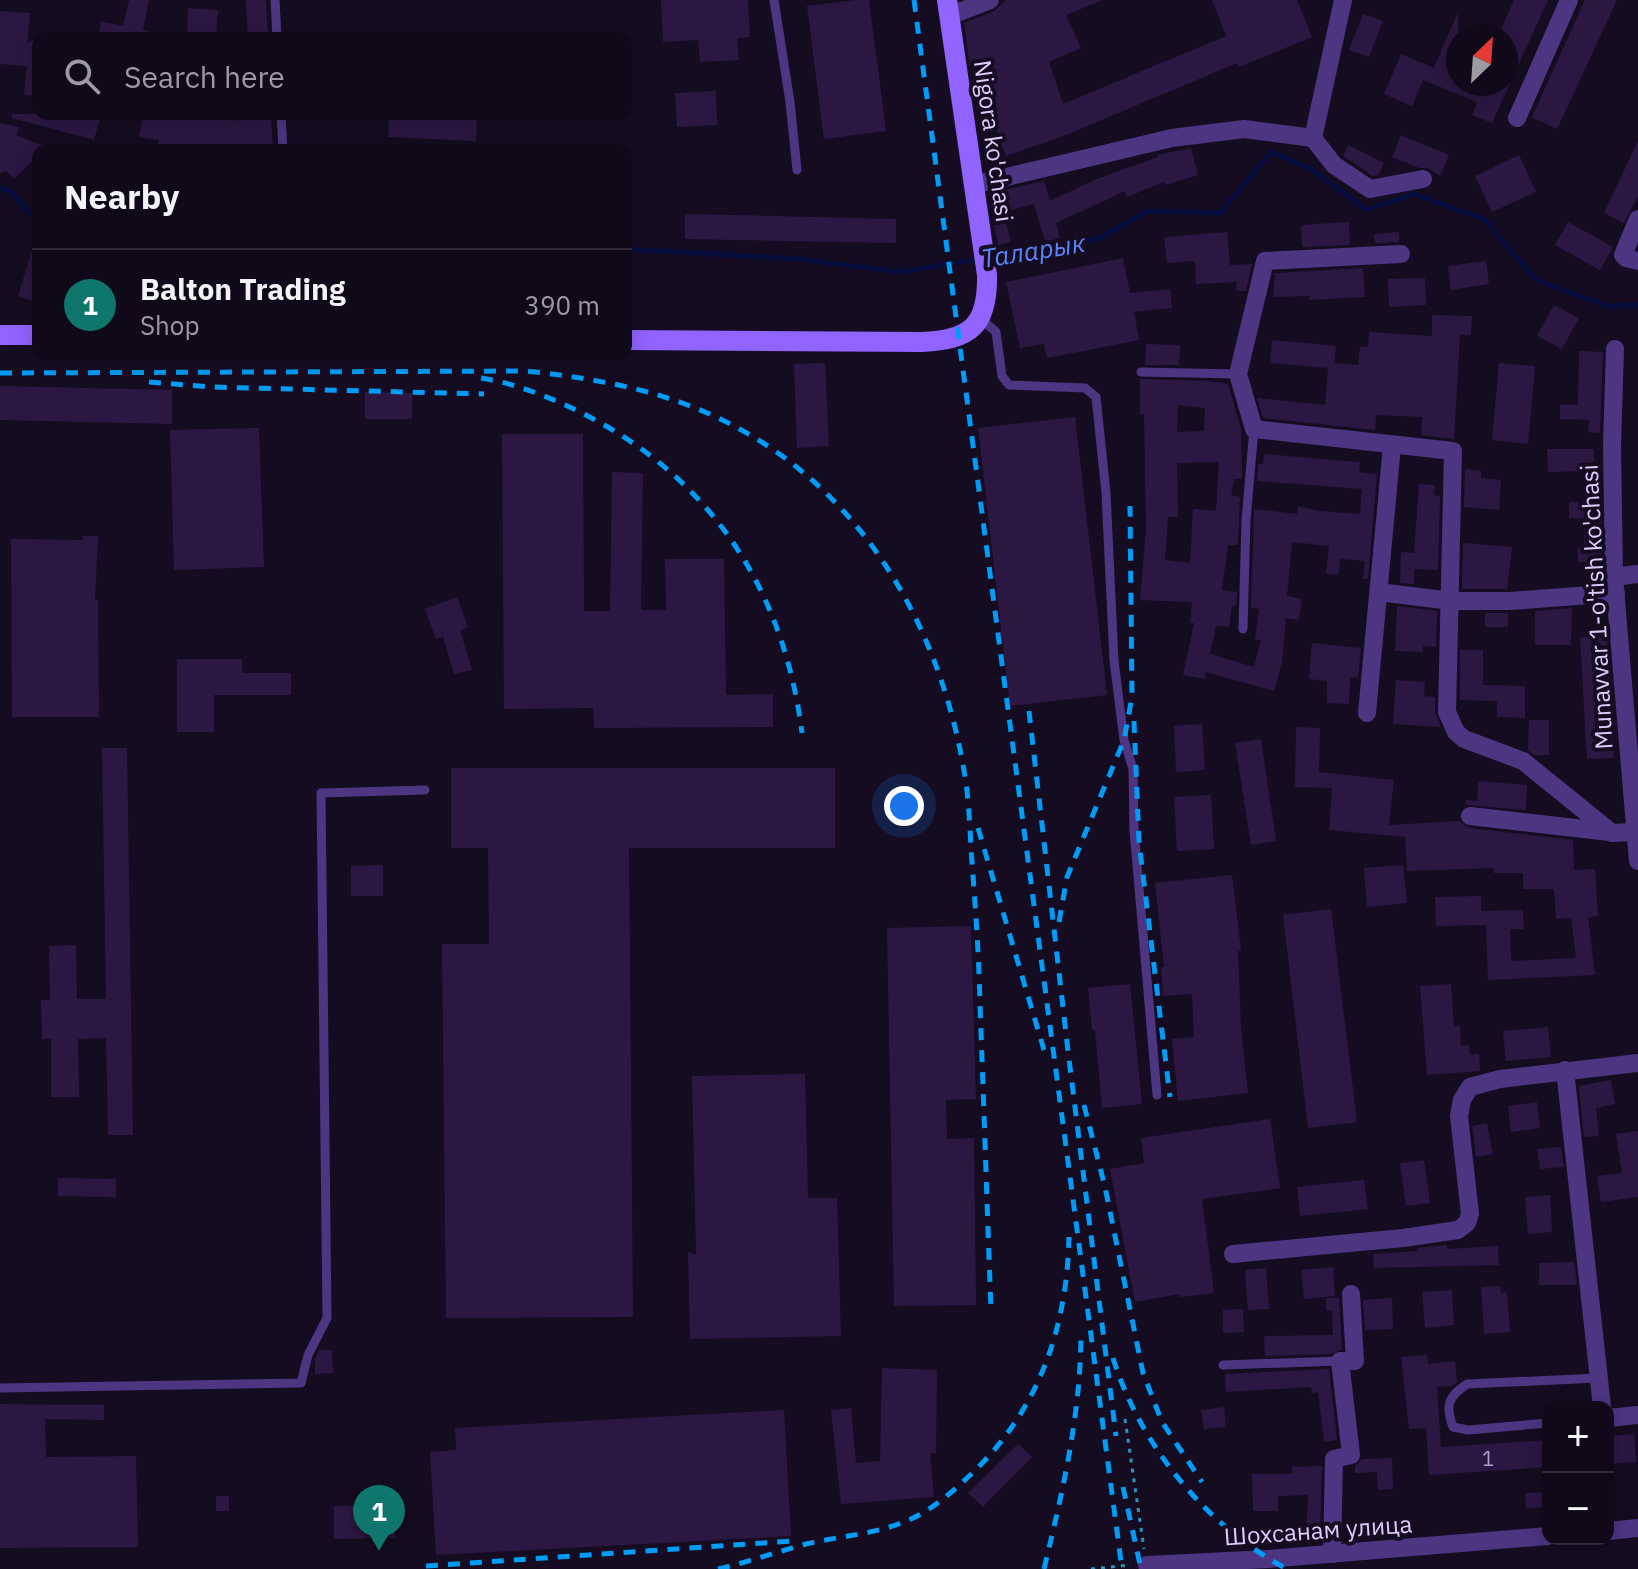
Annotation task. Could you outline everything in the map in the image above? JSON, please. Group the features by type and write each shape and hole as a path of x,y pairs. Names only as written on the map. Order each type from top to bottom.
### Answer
{"street":[{"path":"948,8 990,0"},
{"path":"1313,138 1343,0"},
{"path":"1517,118 1569,0"},
{"name":"Nigora ko'chasi","path":"948,8 987,275 986,302 980,318"},
{"path":"973,185 1172,138 1244,129 1313,138 1334,165 1370,189 1423,179"},
{"path":"1638,219 1623,255 1638,261"},
{"path":"1401,254 1267,260 1238,374 1254,429 1453,451 1447,712 1456,732 1472,743 1523,761 1612,833"},
{"path":"632,340 922,342 959,337 973,328 980,318"},
{"path":"0,335 32,335"},
{"name":"Munavvar 1-o'tish ko'chasi","path":"1615,349 1612,445 1615,585 1638,861"},
{"path":"1367,713 1392,446"},
{"path":"1379,592 1451,601 1511,601 1615,585 1638,574"},
{"path":"1470,816 1591,828 1612,833 1634,832"},
{"path":"1233,1254 1458,1230 1467,1223 1470,1214 1459,1116 1462,1100 1470,1087 1484,1081 1638,1063"},
{"path":"1565,1070 1601,1401"},
{"path":"1332,1554 1334,1459 1351,1455 1340,1361 1355,1361 1351,1294"},
{"path":"1614,1417 1638,1415"},
{"path":"1614,1530 1638,1528"},
{"name":"Шохсанам улица","path":"1147,1565 1176,1566 1542,1536"}],"lane":[{"path":"275,0 277,32"},
{"path":"774,0 797,170"},
{"path":"281,120 283,144"},
{"path":"980,318 996,332 1002,376 1009,385 1085,388 1096,397 1106,493 1114,661 1124,740 1133,769 1134,830 1157,1095"},
{"path":"1141,372 1238,374"},
{"path":"1243,629 1246,520 1254,429"},
{"path":"0,1388 301,1383 308,1355 327,1318 321,793 425,790"},
{"path":"1223,1365 1340,1361"},
{"path":"1542,1424 1468,1430 1453,1427 1447,1410 1450,1396 1467,1384 1598,1378"}],"path":[{"path":"1091,1569 1147,1565 1125,1419"}],"building":[{"path":"129,0 149,0 143,30 150,32 99,32 101,21 123,26"},
{"path":"246,0 266,0 268,32 248,32"},
{"path":"661,0 748,0 750,37 737,38 739,60 700,62 698,40 663,42"},
{"path":"869,0 886,131 824,139 807,6"},
{"path":"1006,0 1103,0 1066,15 1081,48 1049,62 1063,104 1226,36 1212,0 1297,0 1312,37 1239,67 1237,63 1066,135 1006,156 973,66 970,67 964,23 994,11"},
{"path":"1514,0 1548,0 1518,66 1518,24 1503,24"},
{"path":"1585,0 1617,0 1557,129 1532,117"},
{"path":"188,8 218,10 216,32 187,32"},
{"path":"0,11 30,13 27,46 32,41 32,96 24,95 27,66 0,64"},
{"path":"1363,14 1383,21 1369,57 1349,50"},
{"path":"1446,40 1446,89 1423,80 1412,106 1384,94 1401,54 1434,68"},
{"path":"716,91 717,125 677,127 675,93"},
{"path":"1462,96 1504,96 1492,123 1472,115 1477,102"},
{"path":"12,114 32,114 32,120 99,120 94,140 12,118"},
{"path":"142,120 271,120 273,144 158,144 159,140 139,137"},
{"path":"389,120 477,120 476,141 388,137"},
{"path":"0,123 19,127 16,135 39,144 32,144 32,162 14,179 6,171 0,174"},
{"path":"1401,135 1449,155 1440,176 1428,168 1419,168 1392,157"},
{"path":"1638,141 1638,196 1624,223 1604,213"},
{"path":"1348,145 1384,163 1378,175 1373,176 1343,156"},
{"path":"1191,148 1198,175 1165,185 1164,182 1127,197 1125,191 1056,223 1060,238 1045,242 1034,204 1003,212 1011,242 998,245 988,194 1044,181 1050,201 1157,155"},
{"path":"1519,155 1536,192 1492,212 1475,176"},
{"path":"685,214 896,219 896,243 685,239"},
{"path":"1349,222 1350,245 1302,247 1301,225"},
{"path":"1568,222 1613,247 1600,270 1555,245"},
{"path":"1227,232 1230,265 1252,264 1246,291 1236,291 1237,282 1196,284 1195,261 1167,263 1164,237"},
{"path":"1399,232 1399,242 1375,243 1374,234"},
{"path":"32,250 32,301 18,296"},
{"path":"1123,258 1130,293 1170,289 1172,308 1134,312 1139,340 1047,358 1044,344 1020,348 1006,282"},
{"path":"1486,261 1489,284 1451,290 1448,266"},
{"path":"1363,268 1365,297 1309,300 1309,296 1273,297 1275,273"},
{"path":"1425,278 1426,305 1389,307 1388,279"},
{"path":"1554,305 1579,318 1562,349 1537,336"},
{"path":"1432,315 1472,316 1471,335 1460,335 1454,439 1421,435 1422,417 1376,415 1375,430 1263,418 1257,398 1325,405 1328,368 1270,363 1272,340 1336,346 1334,363 1358,365 1360,346 1368,347 1369,332 1432,336"},
{"path":"1146,344 1180,345 1179,365 1145,365"},
{"path":"1579,351 1603,352 1600,433 1588,432 1589,420 1560,419 1560,405 1578,405"},
{"path":"825,363 829,446 797,448 794,364"},
{"path":"1499,363 1535,366 1528,444 1492,440"},
{"path":"1140,379 1228,384 1241,428 1242,479 1234,479 1231,495 1240,497 1238,545 1228,545 1222,590 1237,592 1229,627 1216,626 1210,654 1254,667 1261,640 1255,640 1259,609 1251,608 1254,509 1297,514 1298,506 1360,514 1362,489 1257,481 1258,464 1263,464 1264,454 1360,462 1359,472 1377,474 1368,579 1363,579 1365,561 1340,559 1338,575 1326,574 1329,546 1292,542 1287,596 1302,599 1299,620 1286,618 1282,662 1274,691 1206,672 1205,679 1183,675 1194,623 1190,623 1192,602 1140,600 1146,529 1144,414 1140,414","holes":["1178,405 1205,408 1204,431 1177,432","1219,462 1216,511 1193,509 1190,563 1165,560 1168,517 1178,517 1177,463"]},
{"path":"0,386 172,390 172,424 0,420"},
{"path":"365,392 412,393 412,419 365,419"},
{"path":"1075,417 1107,695 1010,706 978,428"},
{"path":"259,428 264,567 174,570 170,430"},
{"path":"502,434 583,434 584,611 610,611 612,472 643,473 641,610 666,610 665,559 724,559 726,695 773,694 773,727 594,728 593,708 504,709"},
{"path":"1547,449 1594,449 1594,471 1548,472"},
{"path":"1465,469 1481,471 1481,478 1501,480 1499,510 1464,507"},
{"path":"1419,484 1435,485 1434,495 1440,496 1438,570 1414,569 1414,584 1400,583 1401,552 1414,553"},
{"path":"1569,502 1601,503 1602,562 1578,562 1578,548 1584,548 1585,518 1569,518"},
{"path":"83,536 98,536 95,600 98,600 99,717 12,717 11,539 83,540"},
{"path":"1463,543 1512,547 1507,589 1462,589"},
{"path":"457,597 468,627 460,630 472,670 454,674 443,636 436,639 425,609"},
{"path":"1397,606 1437,611 1436,647 1423,646 1423,652 1395,651"},
{"path":"1572,608 1571,645 1535,645 1535,611"},
{"path":"1485,613 1508,613 1508,627 1485,627"},
{"path":"1607,636 1614,758 1587,759 1580,637"},
{"path":"1312,643 1361,648 1358,678 1350,677 1349,704 1327,703 1327,681 1309,679"},
{"path":"1460,650 1483,650 1483,685 1525,686 1525,718 1497,717 1497,701 1460,700"},
{"path":"177,659 242,659 242,673 291,673 291,695 214,695 214,732 177,732"},
{"path":"1396,680 1425,682 1424,696 1435,697 1435,712 1441,727 1393,724"},
{"path":"1529,720 1549,720 1549,755 1534,755 1528,750"},
{"path":"1202,724 1205,770 1176,772 1174,726"},
{"path":"1296,727 1320,728 1319,772 1394,780 1389,825 1459,821 1469,828 1573,840 1574,870 1595,869 1598,916 1588,917 1595,975 1488,980 1486,925 1436,926 1435,897 1481,896 1481,911 1523,910 1524,929 1510,929 1511,961 1576,958 1571,918 1556,919 1554,889 1523,889 1523,873 1494,873 1494,868 1407,871 1405,837 1329,830 1332,788 1295,787"},
{"path":"1261,739 1276,841 1251,845 1235,743"},
{"path":"102,748 127,748 133,1135 108,1135 106,1038 78,1039 79,1097 51,1097 51,1039 42,1039 41,1000 50,1000 49,946 76,945 77,999 106,999"},
{"path":"451,768 835,768 835,848 629,848 633,1317 446,1318 442,944 489,944 488,848 451,848"},
{"path":"1478,781 1527,785 1526,810 1466,805 1466,800 1477,801"},
{"path":"1211,795 1214,849 1177,851 1174,797"},
{"path":"383,865 383,896 351,896 351,866"},
{"path":"1403,865 1407,903 1367,907 1364,868"},
{"path":"1232,875 1241,951 1238,951 1241,1028 1248,1093 1178,1101 1172,1039 1194,1037 1192,994 1163,996 1161,967 1164,967 1155,883"},
{"path":"1331,909 1357,1122 1308,1128 1283,915"},
{"path":"971,926 976,1099 946,1100 947,1139 974,1138 976,1305 894,1306 887,928"},
{"path":"1130,984 1142,1104 1102,1108 1088,988"},
{"path":"1451,984 1454,1027 1460,1026 1461,1046 1469,1045 1470,1055 1479,1054 1480,1071 1427,1075 1420,986"},
{"path":"1548,1027 1551,1057 1506,1061 1503,1031"},
{"path":"805,1074 808,1198 837,1198 841,1336 690,1339 688,1252 696,1255 692,1076"},
{"path":"1611,1080 1615,1104 1596,1108 1599,1136 1584,1137 1579,1086"},
{"path":"1537,1102 1540,1128 1511,1132 1508,1106"},
{"path":"1270,1119 1280,1188 1202,1199 1214,1293 1180,1297 1179,1294 1135,1302 1110,1169 1144,1163 1141,1138"},
{"path":"1487,1123 1493,1154 1476,1157 1472,1126"},
{"path":"1638,1131 1638,1197 1601,1202 1597,1176 1622,1173 1616,1134"},
{"path":"1561,1147 1564,1167 1540,1169 1537,1149"},
{"path":"1424,1160 1430,1203 1406,1206 1400,1163"},
{"path":"58,1178 116,1179 116,1197 58,1196"},
{"path":"1364,1180 1368,1209 1300,1216 1297,1187"},
{"path":"1550,1195 1552,1232 1528,1234 1525,1197"},
{"path":"1447,1245 1447,1249 1498,1246 1499,1265 1374,1268 1373,1254 1418,1251 1417,1248"},
{"path":"1574,1262 1577,1285 1539,1285 1539,1263"},
{"path":"1333,1267 1335,1296 1304,1299 1301,1270"},
{"path":"1266,1268 1269,1309 1248,1310 1245,1270"},
{"path":"1500,1286 1501,1293 1507,1292 1510,1332 1484,1334 1481,1287"},
{"path":"1452,1290 1454,1325 1425,1328 1422,1292"},
{"path":"1326,1298 1339,1298 1342,1349 1331,1354 1265,1356 1264,1336 1333,1335 1332,1310 1326,1311"},
{"path":"1392,1298 1393,1329 1365,1330 1363,1300"},
{"path":"1243,1309 1244,1332 1223,1333 1223,1310"},
{"path":"319,1350 332,1350 333,1373 315,1374 315,1359"},
{"path":"1427,1355 1428,1364 1455,1361 1457,1382 1452,1386 1437,1387 1441,1447 1542,1440 1542,1467 1429,1475 1426,1428 1409,1429 1401,1357"},
{"path":"882,1368 937,1370 936,1453 930,1453 934,1497 841,1504 831,1410 851,1408 856,1463 880,1461"},
{"path":"1329,1369 1337,1440 1324,1442 1318,1392 1312,1393 1311,1387 1226,1392 1225,1374"},
{"path":"0,1404 104,1405 104,1420 45,1419 46,1457 136,1456 138,1547 0,1548"},
{"path":"1224,1407 1226,1427 1204,1429 1201,1410"},
{"path":"784,1410 791,1536 436,1555 430,1452 456,1450 455,1428"},
{"path":"1634,1434 1636,1462 1614,1464 1614,1436"},
{"path":"1018,1444 1032,1457 983,1507 968,1493"},
{"path":"1392,1458 1393,1489 1378,1490 1377,1472 1355,1473 1355,1466 1362,1459"},
{"path":"1322,1466 1320,1536 1306,1535 1308,1495 1278,1496 1278,1511 1253,1511 1252,1474 1292,1474 1292,1467"},
{"path":"1542,1492 1542,1507 1526,1508 1525,1493"},
{"path":"216,1496 229,1496 229,1511 216,1511"},
{"path":"334,1506 395,1506 395,1538 334,1539"}],"waterway":[{"name":"Таларык","path":"989,257 1098,239 1148,211 1220,213 1271,152 1311,169 1367,210 1414,194 1484,219 1536,280 1607,306 1638,305"},
{"name":"Таларык","path":"0,189 9,190 32,216"},
{"name":"Таларык","path":"632,249 798,259 900,272 979,259"}],"railway":[{"path":"914,0 1122,1569"},
{"path":"0,373 526,371 587,379 665,397 743,431 795,465 839,507 878,554 909,606 935,662 953,721 966,783 979,967 991,1309"},
{"path":"481,378 534,392 584,414 630,441 670,472 705,506 735,545 759,587 793,681 802,733"},
{"path":"149,382 211,387 484,394"},
{"path":"1059,922 1067,877 1124,740 1132,697 1130,506"},
{"path":"1029,711 1116,1436"},
{"path":"1134,721 1139,842 1170,1097"},
{"path":"978,828 1044,1050"},
{"path":"1084,1105 1105,1187 1143,1373 1162,1422 1202,1482"},
{"path":"718,1569 806,1544 878,1530 906,1521 932,1507 967,1478 1012,1427 1044,1369 1062,1305 1069,1237"},
{"path":"1044,1569 1074,1422 1081,1332"},
{"path":"1113,1358 1140,1422 1180,1480 1229,1530 1287,1569"},
{"path":"1123,1487 1141,1569"},
{"path":"426,1566 792,1541"}],"place":[{"name":"Balton Trading","path":"379,1551"}]}
